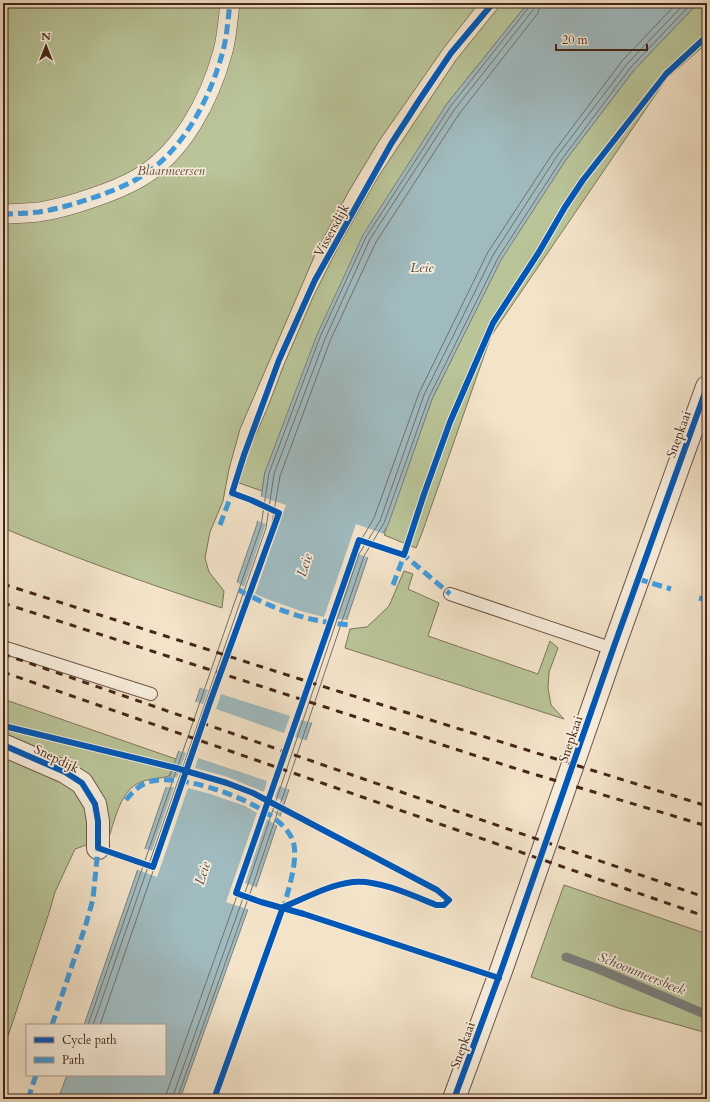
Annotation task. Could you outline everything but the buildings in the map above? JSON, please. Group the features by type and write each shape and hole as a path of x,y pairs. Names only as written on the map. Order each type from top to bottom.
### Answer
{"street":[{"path":"3,214 40,212 94,198 138,178 164,159 183,137 202,107 214,80 223,50 230,3"},
{"name":"Snepkaai","path":"454,1099 501,973 613,649 707,387"},
{"name":"Snepdijk","path":"3,745 65,772 82,783 95,804 98,821 98,848"}],"lane":[{"path":"450,594 613,649"},
{"path":"3,647 151,694"}],"green space":[{"name":"Blaarmeersen","path":"3,3 479,3 443,49 379,141 349,191 317,250 240,429 229,469 223,501 210,532 205,558 209,572 224,591 222,608 167,590 57,550 3,528"},
{"path":"502,3 528,3 446,105 265,472 262,491 239,483 244,461 267,409 283,367 313,297 338,247 378,177 456,60"},
{"path":"698,3 707,3 707,43 667,78 491,336 416,548 384,535 432,399 501,259 565,161 634,70"},
{"path":"404,571 413,574 408,589 439,603 428,636 538,674 550,641 558,648 549,672 548,688 551,705 564,719 345,648 350,629 367,627 389,606"},
{"path":"3,699 176,759 169,776 141,782 128,791 116,814 109,837 75,849 55,892 3,1051"},
{"path":"564,885 707,934 707,1033 618,1008 531,977"}],"water":[{"name":"Leie","path":"528,3 698,3 634,70 565,161 501,260 432,399 388,525 368,557 257,884 180,1099 58,1099 67,1076 166,1076 166,1024 84,1024 257,524 265,472 317,335 363,235 446,105"}],"pier":[{"path":"259,496 286,505 255,594 301,611 324,617 356,524 384,534 370,558 358,554 336,619 349,620 314,723 301,720 295,737 308,741 291,790 279,786 275,797 283,801 279,813 270,809 282,818 279,827 267,819 245,883 258,888 250,910 226,902 257,813 245,806 188,788 157,877 135,869 142,848 152,851 174,787 163,787 167,778 177,777 186,753 176,750 193,701 203,704 208,690 198,687 235,581 244,587 266,524 256,520","holes":["221,694 290,716 284,733 216,709","198,758 267,781 264,792 228,777 195,768"]}],"waterway":[{"name":"Schoonmeersbeek","path":"566,957 596,968 707,1015"}],"railway":[{"path":"3,584 331,689 707,806"},
{"path":"3,603 517,769 707,826"},
{"path":"3,654 707,898"},
{"path":"3,672 707,917"}],"marked path":[{"path":"3,214 46,211 103,194 137,179 168,155 192,124 210,88 224,45 230,3"},
{"path":"220,525 232,493 235,494"},
{"path":"393,585 405,553"},
{"path":"400,554 404,555 450,594"},
{"path":"638,579 671,589"},
{"path":"239,590 280,610 307,618 352,625"},
{"path":"699,598 707,600"},
{"path":"126,800 140,786 152,781 168,780 187,782 209,787 231,795 271,816 285,828 293,841 294,848 294,866 283,909"},
{"path":"52,1024 93,899 98,848"},
{"path":"28,1099 36,1076"}],"cycle path":[{"name":"Vissersdijk","path":"3,745 65,772 82,783 95,804 98,821 98,848 153,867 210,702 279,513 232,493 244,455 279,360 315,280 391,144 451,53 493,3"},
{"path":"499,978 236,893 359,540 404,555 450,422 493,323 583,180 666,74 707,36"},
{"path":"454,1099 502,968 613,649 707,387"},
{"path":"3,727 176,768 227,783 253,793 437,890 449,900 444,905 436,905 384,886 373,883 353,882 326,889 283,907 214,1099"}]}
